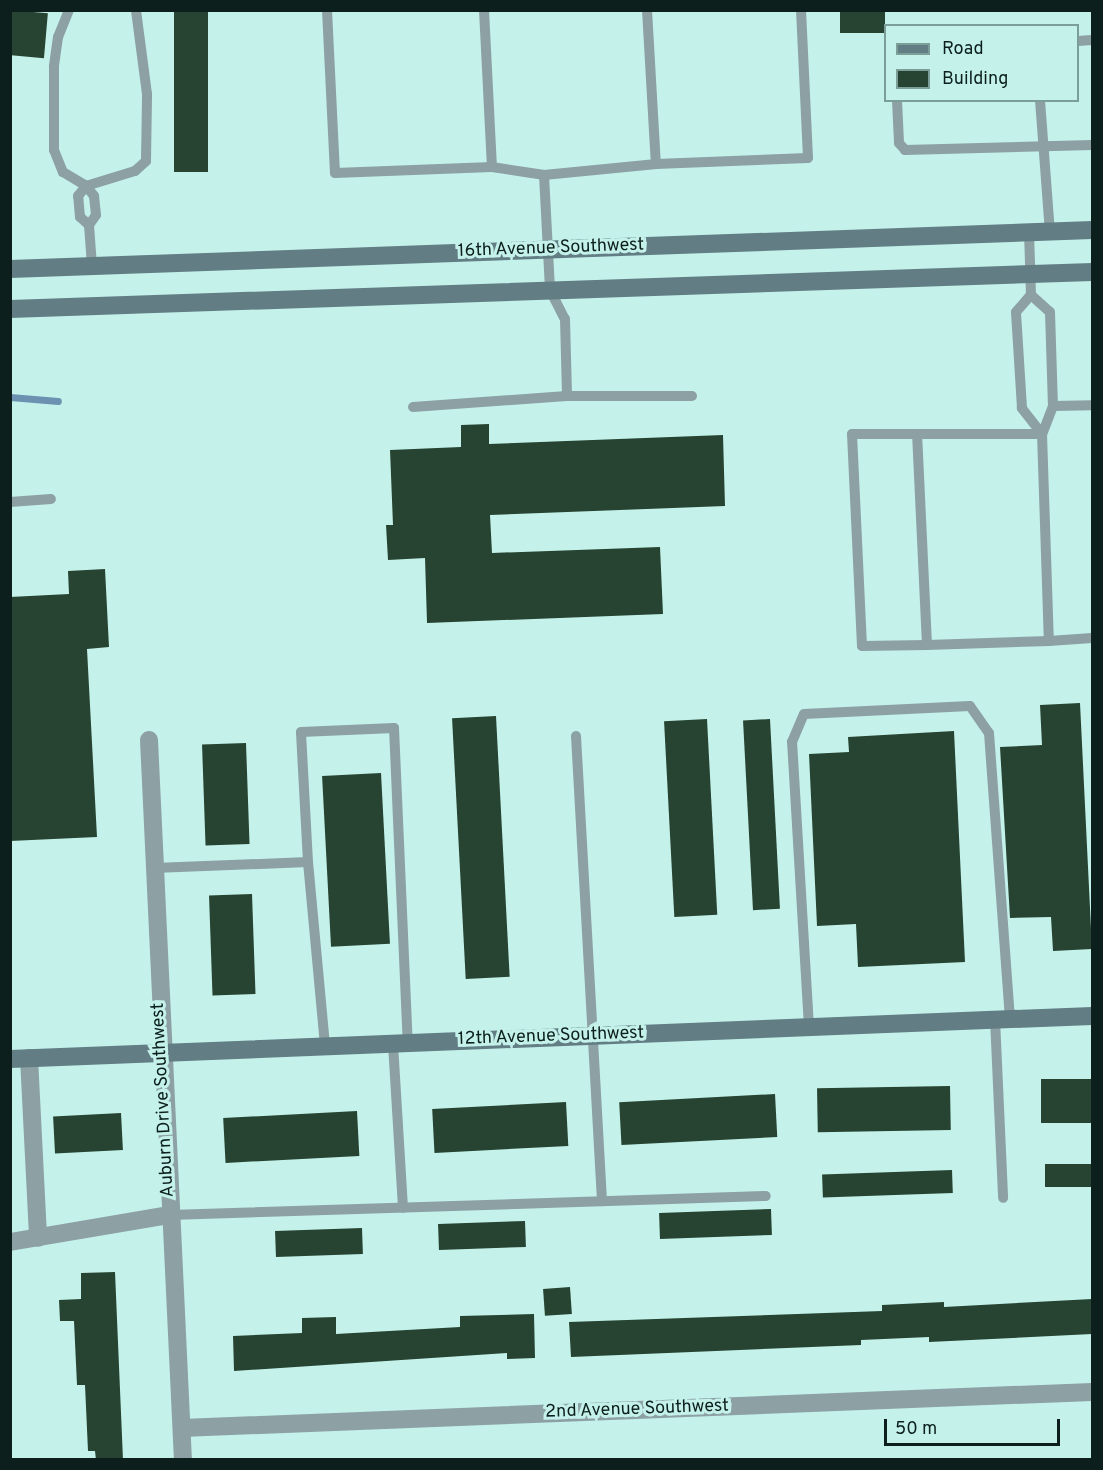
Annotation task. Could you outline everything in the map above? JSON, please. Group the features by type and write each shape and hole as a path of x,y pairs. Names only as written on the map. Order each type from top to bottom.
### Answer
{"main road":[{"name":"16th Avenue Southwest","path":"10,269 1092,230"},
{"path":"10,309 1092,272"},
{"name":"12th Avenue Southwest","path":"20,1058 1092,1016"}],"street":[{"name":"Auburn Drive Southwest","path":"149,740 183,1460"},
{"path":"20,1058 38,1238"},
{"path":"10,1242 170,1215"},
{"name":"2nd Avenue Southwest","path":"182,1428 1092,1392"}],"lane":[{"path":"69,10 58,37 54,67 54,150 63,172 86,186 94,196 96,215 89,225 92,266"},
{"path":"89,225 80,217 78,196 86,186 135,171 146,161 147,94 136,10"},
{"path":"327,10 335,173 492,167 544,175 656,164 808,158 801,10"},
{"path":"484,10 492,167"},
{"path":"647,10 656,164"},
{"path":"897,102 899,143 905,150 1092,145"},
{"path":"1040,102 1050,232"},
{"path":"544,175 550,290 565,319 567,396"},
{"path":"1029,232 1031,295 1016,312 1022,408 1042,434"},
{"path":"1031,295 1050,312 1053,406 1042,434 1049,641"},
{"path":"413,407 567,396 692,396"},
{"path":"1053,406 1092,405"},
{"path":"1042,434 852,434 862,646 1092,638"},
{"path":"917,434 927,645"},
{"path":"10,502 51,499"},
{"path":"809,1027 792,742 804,714 970,706 989,733 1003,1019 1003,1198"},
{"path":"326,1046 308,862 301,732 394,728 403,1208"},
{"path":"576,736 602,1201"},
{"path":"154,868 308,862"},
{"path":"170,1215 766,1196"}],"building":[{"path":"10,10 48,13 44,58 10,55"},
{"path":"174,10 208,10 208,172 174,172"},
{"path":"840,10 885,10 884,33 840,33"},
{"path":"489,424 489,444 723,435 725,506 490,515 492,553 660,547 663,614 427,623 425,558 388,560 386,525 393,525 390,450 461,447 461,425"},
{"path":"105,569 109,647 87,649 97,837 10,841 10,597 69,594 68,571"},
{"path":"1080,703 1092,949 1053,951 1051,917 1010,918 1000,747 1042,745 1040,705"},
{"path":"496,716 510,977 466,979 452,718"},
{"path":"707,719 717,915 674,917 664,721"},
{"path":"770,719 780,909 753,910 743,720"},
{"path":"954,731 965,962 858,967 856,924 817,926 809,754 849,752 848,737"},
{"path":"246,743 250,844 206,845 202,745"},
{"path":"381,773 390,944 331,947 322,776"},
{"path":"252,894 255,994 213,995 209,896"},
{"path":"1041,1079 1092,1079 1092,1123 1041,1123"},
{"path":"950,1086 951,1130 818,1132 817,1088"},
{"path":"775,1094 777,1137 621,1145 619,1102"},
{"path":"566,1102 568,1146 434,1153 432,1109"},
{"path":"357,1111 359,1156 226,1163 223,1118"},
{"path":"121,1113 123,1150 55,1154 53,1117"},
{"path":"1045,1164 1092,1164 1092,1187 1045,1187"},
{"path":"952,1170 953,1193 823,1198 822,1175"},
{"path":"771,1209 772,1235 660,1239 659,1213"},
{"path":"525,1221 526,1247 439,1250 438,1224"},
{"path":"362,1228 363,1254 276,1257 275,1231"},
{"path":"115,1272 123,1460 96,1460 95,1451 88,1451 85,1385 77,1385 74,1321 60,1321 59,1300 81,1299 81,1273"},
{"path":"570,1287 572,1314 545,1316 543,1289"},
{"path":"1092,1299 1092,1334 929,1342 929,1337 861,1340 861,1345 571,1357 569,1322 882,1311 882,1305 944,1302 944,1307"},
{"path":"534,1314 535,1358 507,1359 507,1353 234,1371 233,1336 302,1333 302,1318 336,1317 336,1334 460,1327 460,1316"}],"waterway":[{"path":"10,397 58,401"}]}
